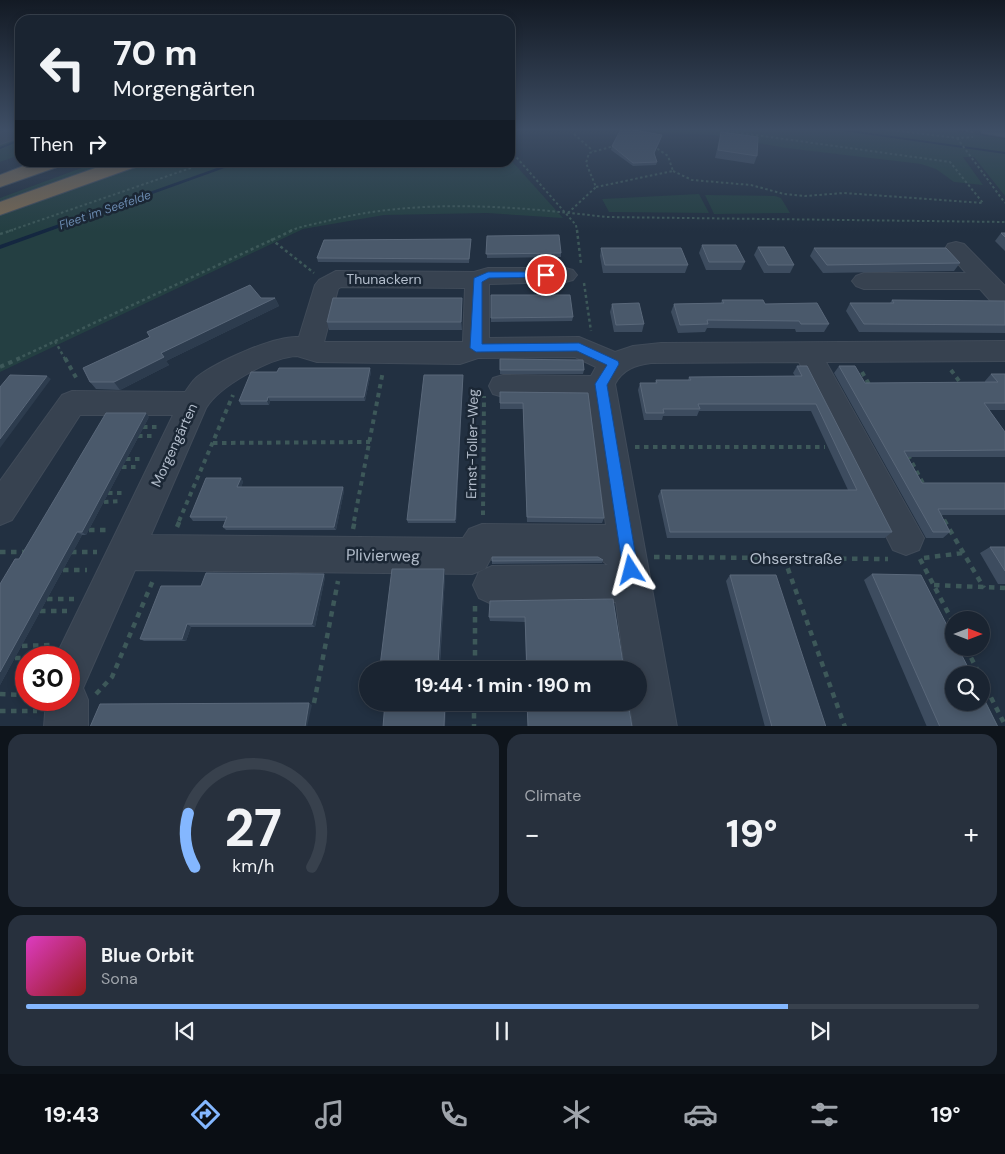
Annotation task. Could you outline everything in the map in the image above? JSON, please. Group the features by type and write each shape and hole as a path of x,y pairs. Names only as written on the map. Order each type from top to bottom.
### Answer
{"highway":[{"path":"0,169 15,164"},
{"path":"0,181 39,167"},
{"path":"0,193 70,167"},
{"path":"0,209 117,167"}],"street":[{"path":"956,249 1005,301"},
{"name":"Thunackern","path":"309,347 327,285 336,279 477,280 488,275 576,271"},
{"path":"477,280 480,348"},
{"path":"864,281 986,281"},
{"name":"Morgengärten","path":"80,649 192,404 207,386 274,349 290,346 309,347 317,352 460,354 480,348 579,347 607,375"},
{"path":"503,386 607,375 642,354 1005,351"},
{"path":"807,352 907,554"},
{"path":"607,375 611,447 655,726"},
{"path":"0,509 72,403 192,404"},
{"path":"482,541 602,541 631,570"},
{"name":"Plivierweg","path":"125,552 472,556 482,541"},
{"path":"483,594 631,570"},
{"path":"66,726 67,711"}],"path":[{"path":"521,163 576,225 576,271 592,338 607,375"},
{"path":"586,163 596,187"},
{"path":"671,163 673,171"},
{"path":"567,214 596,187 673,171 692,180 751,185 784,194 805,196 844,193 983,203 951,163"},
{"path":"976,163 1005,203"},
{"path":"0,235 194,167"},
{"path":"0,367 294,229 358,212 417,208 479,208 541,209 567,214 606,217 1005,222"},
{"path":"271,239 316,275 331,282"},
{"path":"55,341 79,382 72,403"},
{"name":"Ernst-Toller-Weg","path":"480,348 482,541"},
{"path":"851,352 875,396"},
{"path":"937,352 965,389"},
{"path":"314,703 370,442 387,353"},
{"path":"212,443 370,442"},
{"path":"611,447 824,447"},
{"path":"904,448 928,492"},
{"path":"938,509 984,588"},
{"path":"0,552 29,552"},
{"path":"67,552 125,552"},
{"name":"Ohserstraße","path":"631,570 784,558 962,553"},
{"path":"907,554 934,586 947,611"},
{"path":"784,558 845,726"},
{"path":"934,586 1005,588"},
{"path":"477,661 483,594"},
{"path":"0,694 15,694"},
{"path":"990,696 1005,725"},
{"path":"474,711 474,726"}],"green space":[{"path":"912,163 967,163 983,185 954,182 936,169"},
{"path":"979,163 1005,163 1005,196"},
{"path":"515,165 563,218 487,213 384,215 303,229 0,372 0,215 135,167 515,167"},
{"path":"84,167 105,167 0,204 0,198"},
{"path":"699,194 709,213 609,212 602,199"},
{"path":"705,195 775,196 781,198 790,213 714,214"}],"building":[{"path":"559,235 561,253 486,254 487,236"},
{"path":"471,239 469,259 317,258 324,240"},
{"path":"702,245 736,245 745,262 709,262"},
{"path":"758,247 784,247 794,265 768,265"},
{"path":"601,248 681,248 688,265 605,265"},
{"path":"814,248 946,248 960,263 827,265"},
{"path":"250,285 261,298 275,298 161,353 164,357 114,382 90,382 83,368 150,337 147,332"},
{"path":"491,295 570,295 573,317 491,318"},
{"path":"333,298 462,298 461,322 327,322"},
{"path":"722,300 763,300 765,304 817,303 829,324 801,324 799,321 707,320 708,324 680,325 674,304 724,303"},
{"path":"892,300 1005,301 1005,325 864,324 850,303 894,303"},
{"path":"639,303 644,324 616,325 612,304"},
{"path":"500,359 583,360 584,370 500,370"},
{"path":"797,366 807,366 892,532 670,532 661,490 857,490 816,404 698,404 700,409 663,409 664,413 646,413 640,383 657,383 656,380 691,380 689,377 802,376"},
{"path":"839,366 855,366 865,383 998,382 991,374 1005,374 1005,403 984,403 1005,432 1005,450 904,451 922,483 1005,483 1005,509 938,509 950,532 933,532"},
{"path":"279,368 370,368 364,397 268,397 267,401 239,401 251,372 277,372"},
{"path":"10,375 47,376 0,439 0,387"},
{"path":"424,375 463,375 455,520 407,520"},
{"path":"500,392 588,393 604,518 527,517 523,403 500,403"},
{"path":"106,413 146,413 82,532 77,532 0,672 0,584 15,559 19,559"},
{"path":"206,478 241,478 237,487 343,487 334,527 223,527 227,517 190,517"},
{"path":"990,547 1005,547 1005,571"},
{"path":"492,557 598,557 603,560 492,561"},
{"path":"392,569 444,569 438,661 381,661"},
{"path":"206,573 324,574 312,624 187,624 182,639 140,639 161,586 201,586"},
{"path":"872,574 921,575 945,622 945,656 962,656 967,666 945,666 945,711 990,711 998,726 940,726"},
{"path":"730,575 776,575 826,726 772,726"},
{"path":"613,599 623,661 527,661 525,617 489,617 490,601"},
{"path":"309,703 305,726 90,726 100,704"},
{"path":"384,711 445,711 444,726 383,726"},
{"path":"527,711 629,711 632,726 528,726"}],"waterway":[{"name":"Fleet im Seefelde","path":"0,247 225,167"}],"route":[{"path":"546,275 488,275 477,280 476,348 579,347 614,364 604,375 601,384 631,570"}]}
